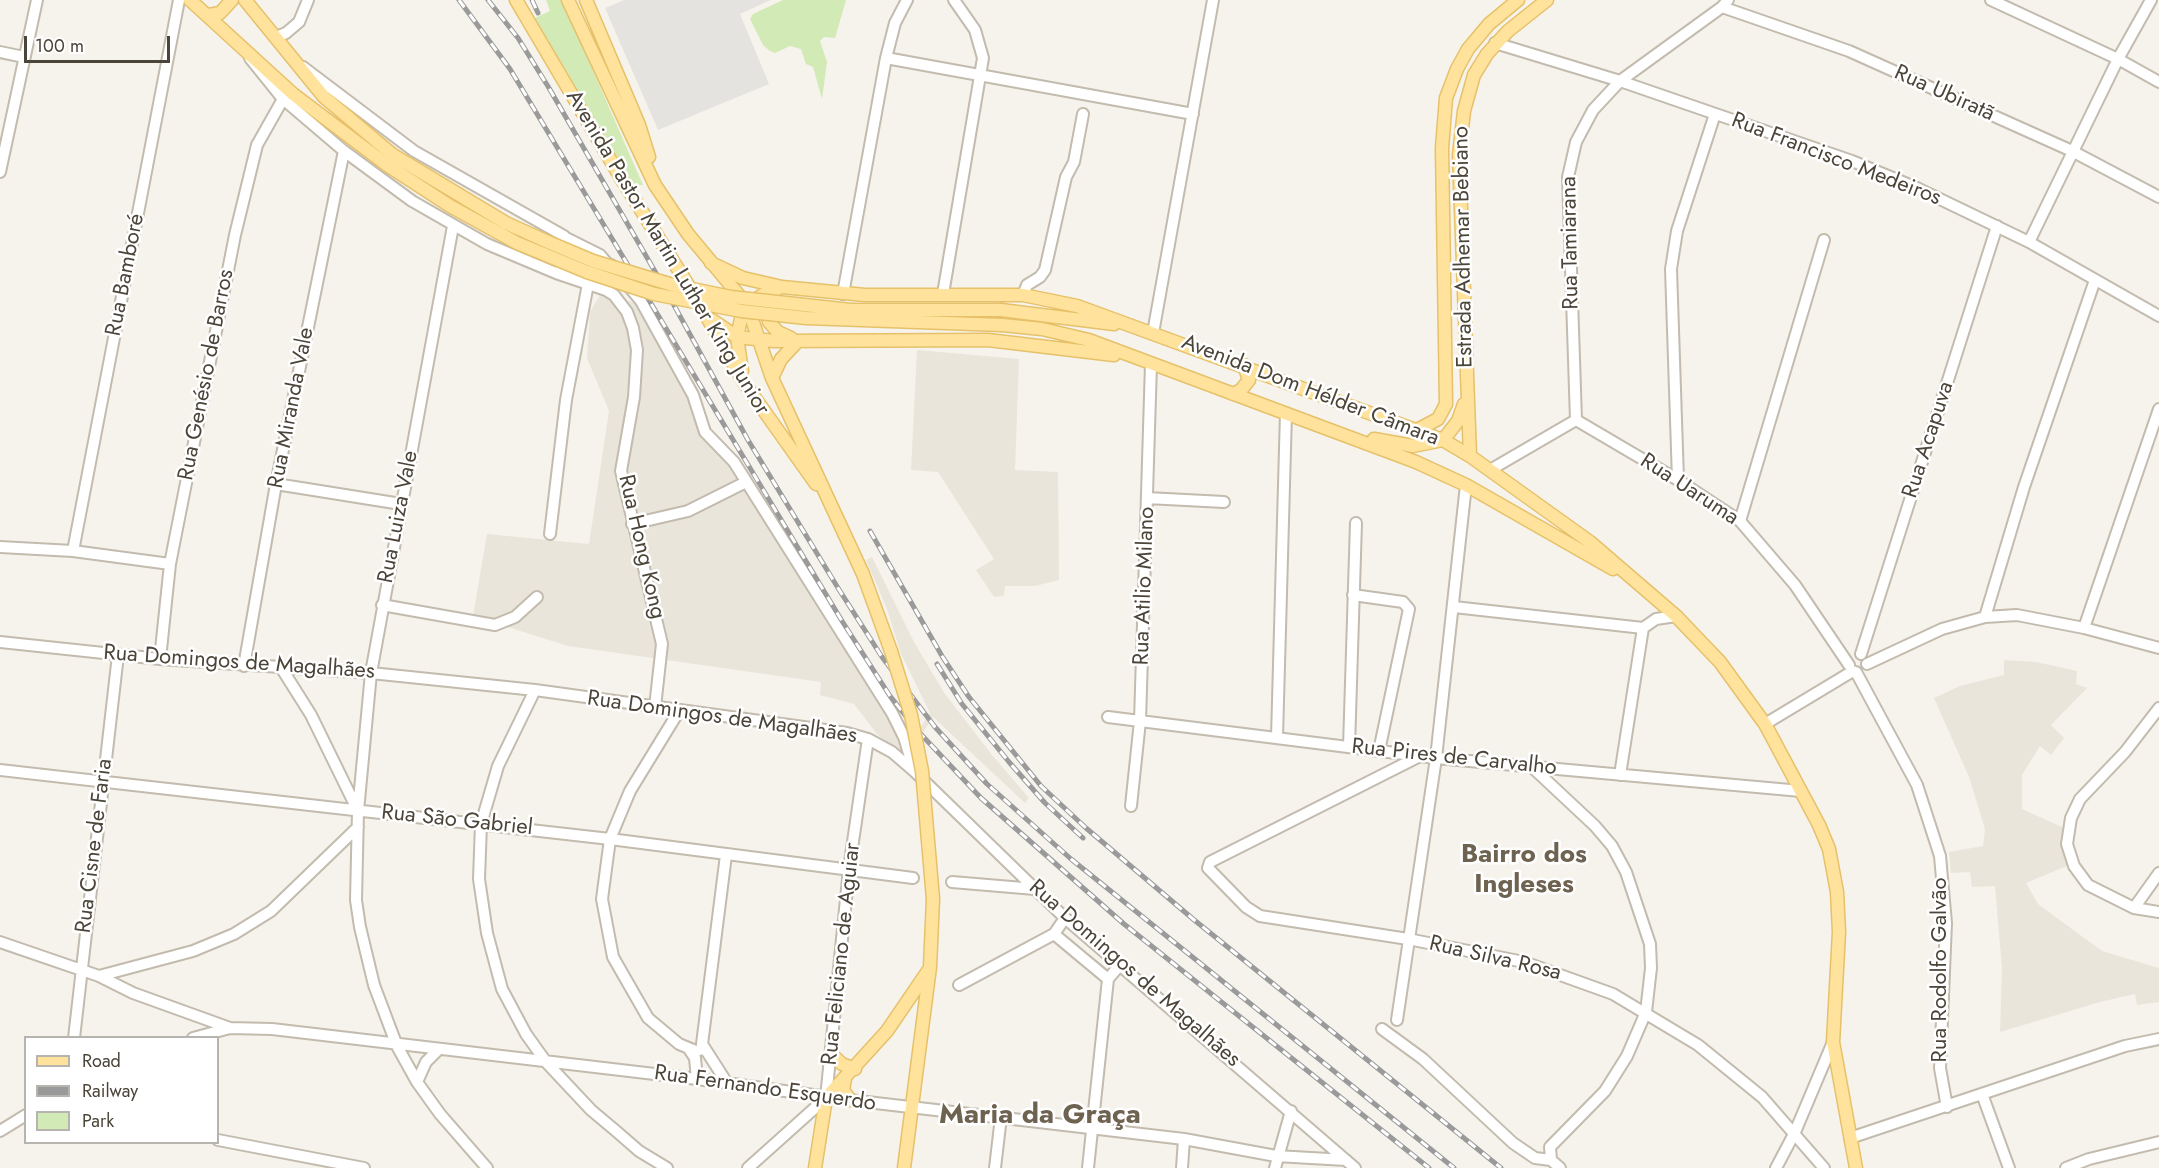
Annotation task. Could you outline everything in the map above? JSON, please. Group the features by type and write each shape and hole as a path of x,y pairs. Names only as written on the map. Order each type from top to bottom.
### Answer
{"main road":[{"path":"190,0 293,94 390,160"},
{"path":"208,15 226,10 232,0"},
{"path":"245,0 337,110 390,160"},
{"name":"Avenida Pastor Martin Luther King Junior","path":"516,0 621,178 698,301 745,384 784,442 828,499"},
{"name":"Avenida Pastor Martin Luther King Junior","path":"568,0 655,185 711,263 747,304 772,378 840,521 879,614 911,715 926,802 933,899 930,967 904,1168"},
{"name":"Avenida Pastor Martin Luther King Junior","path":"586,0 639,125 655,185"},
{"name":"Estrada Adhemar Bebiano","path":"1419,429 1438,419 1446,404 1442,148 1446,98 1454,76 1468,50 1489,24 1518,0"},
{"name":"Estrada Adhemar Bebiano","path":"1470,456 1466,398 1459,155 1468,90 1479,65 1495,43 1547,0"},
{"name":"Avenida Dom Hélder Câmara","path":"390,160 506,223 593,261 673,285 731,297 851,310 1001,310 1127,326"},
{"name":"Avenida Dom Hélder Câmara","path":"390,160 450,206 517,243 587,272 654,294 741,311 806,318 1002,325 1042,329 1089,340 1130,357 1318,424 1466,485 1630,578"},
{"path":"698,301 719,310 725,309 730,303 728,292 711,263"},
{"name":"Avenida Dom Hélder Câmara","path":"711,263 743,278 782,287 843,294 1023,295 1077,306 1127,326 1244,365 1419,429 1443,440 1470,456 1590,542 1676,616 1720,662 1765,724 1801,791 1828,849 1837,892 1839,932 1833,1042 1856,1168"},
{"path":"745,384 737,337 739,321 747,304 769,291 782,287"},
{"path":"772,378 781,359 798,341 778,332 767,316 768,302 782,287"},
{"name":"Avenida Dom Hélder Câmara","path":"706,316 737,337 798,341 988,340 1130,357"},
{"path":"1233,394 1241,390 1249,380 1244,365"},
{"path":"1318,424 1400,445 1423,445 1443,440 1458,421 1466,398"},
{"path":"826,1098 855,1069 906,1006 930,967"},
{"path":"831,1054 842,1064 855,1069"},
{"path":"845,1079 843,1090 850,1101"},
{"name":"Rua Feliciano de Aguiar","path":"814,1168 826,1098"}],"street":[{"path":"0,172 1,158 37,0"},
{"name":"Rua Bamboré","path":"73,551 180,0"},
{"path":"276,37 294,28 308,0"},
{"path":"843,294 886,58 895,23 907,0"},
{"path":"943,294 982,76 983,58 975,30 954,0"},
{"path":"1153,333 1213,0"},
{"path":"1991,0 2118,58 2159,82"},
{"path":"2028,242 2118,58 2151,0"},
{"name":"Rua Tamiarana","path":"1576,420 1568,177 1571,155 1582,128 1593,111 1620,81 1725,4"},
{"name":"Rua Ubiratã","path":"1725,4 1849,51 2072,151 2159,197"},
{"name":"Rua Francisco Medeiros","path":"1495,43 1620,81 1852,161 1917,188 1997,226 2159,316"},
{"path":"242,48 283,99 344,151 391,188 453,226 514,256 606,290 614,281 610,264"},
{"path":"0,52 24,57"},
{"path":"886,58 1193,114"},
{"path":"293,60 398,141 465,182 595,251 610,264 641,301 693,395 705,432 734,462 892,713 914,771"},
{"name":"Rua Genésio de Barros","path":"160,659 170,564 253,157 261,137 283,99"},
{"path":"1023,295 1027,285 1040,277 1045,270 1066,177 1074,162 1083,114"},
{"path":"1678,480 1671,269 1677,231 1715,114"},
{"name":"Rua Miranda Vale","path":"244,666 276,484 344,151"},
{"name":"Rua Luiza Vale","path":"453,226 371,673 358,811 356,900 374,985 397,1046 417,1083 461,1140 487,1168"},
{"name":"Rua Acapuva","path":"1864,659 1997,226"},
{"path":"556,273 565,268 575,256 564,236"},
{"path":"1740,521 1824,240"},
{"path":"1985,617 2024,487 2095,280"},
{"path":"550,534 566,400 588,284"},
{"name":"Rua Hong Kong","path":"606,290 627,312 637,350 634,397 621,471 662,645 655,707"},
{"name":"Rua Atilio Milano","path":"1131,806 1140,721 1151,364"},
{"path":"2084,628 2159,409"},
{"path":"1277,737 1286,413"},
{"path":"1490,470 1576,420"},
{"name":"Rua Uaruma","path":"1576,420 1678,480 1740,521 1796,585 1853,670"},
{"path":"632,524 666,518 688,511 746,482"},
{"path":"276,484 401,504"},
{"path":"1397,1020 1436,758 1466,485"},
{"path":"1147,498 1224,502"},
{"path":"1349,747 1356,523"},
{"path":"0,546 73,551 170,564"},
{"path":"1353,595 1403,602 1409,609 1379,751"},
{"path":"382,605 495,625 514,617 537,597"},
{"path":"1656,619 1659,602"},
{"path":"1454,607 1643,628 1656,619 1676,616"},
{"path":"1853,670 1852,656 1864,659 1942,629 1985,617 2032,616 2159,648"},
{"path":"1620,775 1643,628"},
{"name":"Rua Domingos de Magalhães","path":"0,642 160,659 282,669 371,673 535,690 847,733 868,740 892,752 914,771 1065,918 1355,1168"},
{"name":"Rua Cisne de Faria","path":"74,1036 118,655"},
{"path":"1765,724 1853,670 1863,671 1864,659"},
{"path":"282,669 311,715 358,811"},
{"name":"Rua Rodolfo Galvão","path":"1853,670 1917,785 1940,856 1946,923 1941,1068 1947,1107"},
{"path":"535,690 498,765 481,824 479,879 487,933 502,989 526,1034 546,1062 599,1117 639,1151 667,1168"},
{"path":"2159,708 2125,752 2080,799 2068,831 2068,854 2088,885 2134,908 2159,912"},
{"path":"679,711 630,791 610,838 602,899 613,957 648,1018 665,1034 689,1049 695,1058 697,1078"},
{"name":"Rua Pires de Carvalho","path":"1108,717 1436,758 1801,791"},
{"name":"Rua Feliciano de Aguiar","path":"826,1098 849,869 868,740"},
{"name":"Rua Silva Rosa","path":"1420,756 1210,862 1208,868 1246,907 1260,916 1408,939 1524,962 1585,982 1646,1012 1698,1045 1762,1097 1795,1132 1824,1168"},
{"path":"1513,1143 1535,1150 1550,1147 1605,1090 1627,1056 1646,1012 1651,968 1650,944 1626,872 1612,846 1595,826 1532,767"},
{"name":"Rua São Gabriel","path":"0,770 610,838 913,878"},
{"path":"99,976 194,951 234,934 271,911 357,827"},
{"path":"726,855 703,1049 727,1083"},
{"path":"2134,908 2159,873"},
{"path":"952,882 1035,889"},
{"path":"959,986 1054,934 1065,918"},
{"path":"1054,934 1108,979"},
{"name":"Rua Fernando Esquerdo","path":"0,942 99,976 133,993 230,1028 272,1029 397,1046 697,1078 826,1098 1184,1139 1276,1156 1346,1160"},
{"path":"1088,1168 1108,979 1120,965"},
{"path":"187,1011 194,1022 192,1036"},
{"path":"200,1036 230,1028"},
{"path":"1382,1029 1423,1059 1513,1143 1535,1158 1551,1160 1560,1168"},
{"path":"1850,1138 2125,1046 2159,1039"},
{"path":"1776,1168 1795,1132 1833,1042"},
{"path":"689,1049 703,1049"},
{"path":"417,1083 426,1062 438,1050"},
{"path":"1982,1094 2009,1168"},
{"path":"748,1168 826,1098"},
{"path":"1275,1168 1276,1156 1291,1111"},
{"path":"0,1131 24,1116"},
{"path":"995,1168 1001,1117"},
{"path":"1182,1168 1184,1139"},
{"path":"219,1140 364,1168"},
{"path":"2066,1168 2087,1164 2159,1142"},
{"path":"1550,1147 1551,1160"}],"shaded area":[{"path":"624,0 771,0 740,14 769,84 658,130 605,8"},
{"path":"600,295 634,302 850,658 907,747 930,713 901,654 887,609 866,560 872,557 914,642 945,694 1029,798 1025,803 933,717 906,758 877,734 854,704 820,695 821,682 568,646 473,616 487,534 589,544 609,411 587,358 590,312"},
{"path":"917,350 1019,359 1015,470 1058,472 1059,580 1035,586 1005,586 1004,596 994,597 976,570 994,559 938,472 911,470"},
{"path":"2004,660 2036,662 2077,671 2076,684 2087,688 2051,725 2064,738 2051,755 2040,746 2022,775 2022,809 2062,827 2069,865 2026,883 2038,904 2102,951 2159,968 2159,1002 2137,1005 2135,994 2000,1032 2002,969 1995,886 1972,887 1970,872 1951,873 1949,852 1983,846 1985,829 1969,777 1934,698 1960,686 2004,675"}],"green space":[{"path":"546,0 562,0 643,185 634,185 535,18 550,11"},
{"path":"783,0 846,0 835,38 824,37 820,41 827,62 822,99 813,67 806,64 801,49 790,46 775,53 770,51 763,45 750,19 753,14"}],"railway":[{"path":"459,0 510,69 842,621 890,696 916,729 981,798 1124,924 1429,1168"},
{"path":"488,0 518,38 549,88 664,287 748,440 838,588 882,657 935,727 987,784 1071,859 1454,1168"},
{"path":"532,0 538,13"},
{"path":"870,531 942,656 969,697 1041,786 1086,828 1193,919 1501,1168"},
{"path":"937,664 962,704 1009,762 1045,803 1083,838"}],"district":[{"name":"Bairro dos Ingleses","path":"1524,871"},
{"name":"Maria da Graça","path":"1040,1116"}]}
